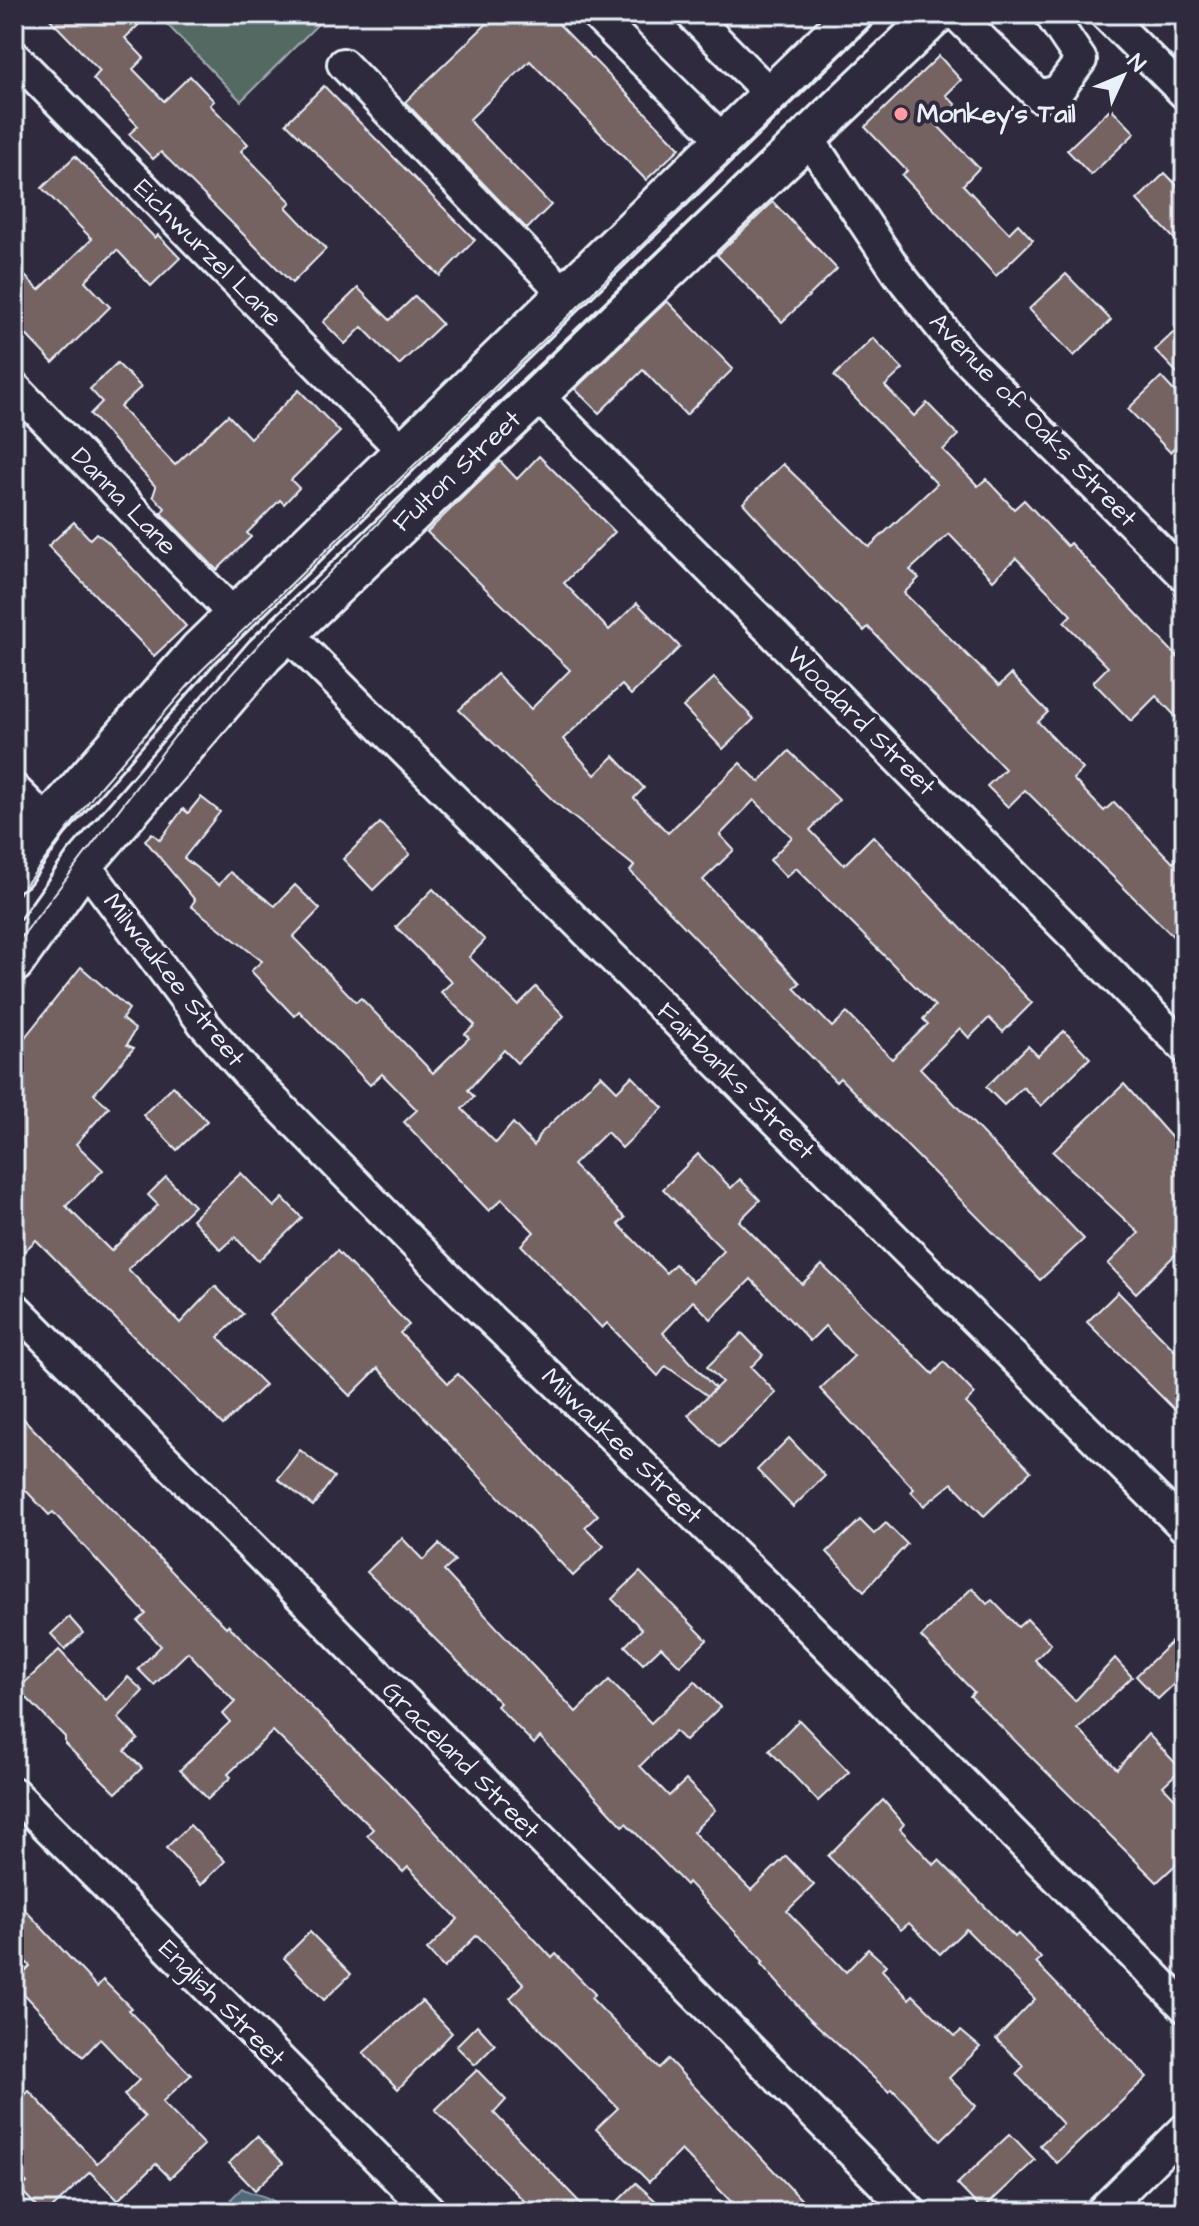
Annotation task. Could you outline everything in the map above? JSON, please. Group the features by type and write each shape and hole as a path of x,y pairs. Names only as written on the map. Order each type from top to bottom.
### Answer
{"main road":[{"name":"Fulton Street","path":"14,871 48,823 234,615 854,14"},
{"name":"Fulton Street","path":"14,963 84,864 264,655 937,14"}],"street":[{"path":"595,14 723,140"},
{"path":"691,14 770,94"},
{"path":"956,14 1039,96 1058,91 1081,60 1050,14"},
{"path":"1105,14 1185,94"},
{"name":"Eichwurzel Lane","path":"14,56 402,450"},
{"path":"343,64 565,294"},
{"name":"Avenue of Oaks Street","path":"809,139 898,273 962,354 1185,576"},
{"name":"Danna Lane","path":"14,387 234,615"},
{"name":"Woodard Street","path":"537,395 1185,1048"},
{"name":"Fairbanks Street","path":"287,633 1185,1528"},
{"path":"14,789 48,823"},
{"name":"Milwaukee Street","path":"84,864 203,1023 247,1073 456,1286 787,1605 1185,2007"},
{"name":"Graceland Street","path":"14,1307 911,2212"},
{"name":"English Street","path":"14,1793 431,2212"},
{"path":"1101,2212 1185,2129"}],"green space":[{"path":"157,14 310,14 319,23 241,101"}],"water":[{"path":"242,2188 273,2200 276,2203 274,2209 258,2212 232,2206 231,2199"}],"building":[{"path":"45,14 150,14 125,38 144,58 133,69 164,101 190,76 214,101 210,105 248,144 241,151 291,202 286,207 326,249 292,283 161,152 153,159 129,134 138,126 93,79 100,71"},
{"path":"497,14 549,14 680,148 646,180 530,61 469,120 551,205 527,229 405,102"},
{"path":"939,56 961,80 946,95 956,105 936,124 979,168 963,185 1009,233 1018,224 1033,240 996,276 902,175 907,171 865,127"},
{"path":"324,86 475,240 440,276 286,123"},
{"path":"1111,108 1135,133 1091,175 1067,150"},
{"path":"75,156 155,238 158,235 180,258 151,286 117,250 85,281 110,307 53,363 14,322 14,265 39,290 92,239 42,188"},
{"path":"1165,173 1185,194 1185,250 1137,200"},
{"path":"773,202 837,269 782,322 717,255"},
{"path":"1066,274 1111,320 1074,356 1029,309"},
{"path":"358,288 390,320 415,296 442,324 399,365 362,327 345,344 323,322"},
{"path":"667,301 733,369 686,415 643,370 599,413 575,389"},
{"path":"1174,332 1185,344 1185,381 1155,350"},
{"path":"873,338 903,369 885,386 914,416 927,403 958,435 943,450 978,486 986,479 1014,509 1024,500 1067,546 1070,543 1185,665 1185,726 1156,696 1131,721 1093,682 1108,667 1064,622 1071,615 1016,558 993,580 949,534 910,570 919,578 904,593 999,686 1011,674 1048,712 1038,722 1083,769 1073,779 1104,811 1114,802 1173,863 1185,852 1185,948 1025,790 1008,807 987,786 1005,769 868,627 864,631 820,587 743,503 783,464 869,547 937,484 834,376"},
{"path":"117,363 141,387 120,407 175,465 228,415 250,438 299,390 340,432 291,480 299,488 284,504 280,500 247,533 251,537 217,570 161,513 165,508 153,496 156,487 90,414 102,402 90,389"},
{"path":"1161,377 1185,403 1185,438 1170,452 1128,409"},
{"path":"539,456 615,532 564,583 609,630 637,603 680,647 631,695 622,685 563,739 595,775 614,756 644,788 634,798 668,833 740,763 759,782 789,751 839,800 810,830 844,865 873,836 1032,1003 1003,1032 989,1018 969,1038 960,1028 920,1068 1084,1239 1040,1280 840,1078 836,1082 630,871 634,866 556,803 459,710 497,674 531,709 570,670 427,532 500,461 517,479","holes":["754,800 792,837 770,860 786,877 796,868 935,1006 923,1019 928,1024 892,1059 847,1013 832,1027 794,988 800,983 703,880 734,850 720,835"]},
{"path":"74,522 90,539 96,533 107,541 186,626 154,656 48,546"},
{"path":"714,678 754,719 723,749 683,707"},
{"path":"201,797 220,812 184,858 219,885 230,872 275,906 295,885 320,909 293,937 356,1002 361,998 433,1073 469,1038 465,1034 475,1025 441,992 452,982 396,927 433,889 485,940 469,957 518,1005 536,987 564,1016 517,1063 504,1050 468,1090 474,1097 462,1109 496,1143 513,1123 534,1146 539,1135 601,1075 617,1091 632,1076 663,1108 622,1148 607,1132 573,1165 625,1218 618,1224 666,1273 675,1264 693,1282 724,1251 663,1189 698,1154 731,1188 740,1179 760,1200 739,1221 802,1284 822,1265 933,1374 944,1362 975,1394 966,1403 1031,1471 984,1516 952,1483 924,1506 911,1492 914,1489 820,1389 854,1356 825,1326 810,1341 751,1279 711,1319 693,1301 663,1333 715,1388 708,1396 666,1366 658,1376 607,1323 602,1328 521,1245 534,1232 502,1199 489,1211 404,1122 417,1110 382,1074 370,1085 299,1011 294,1016 251,971 262,961 191,906 195,900 145,840 152,833 160,840 183,809 188,813"},
{"path":"380,823 410,854 373,890 343,859"},
{"path":"81,967 129,1009 122,1019 135,1029 127,1045 134,1048 94,1094 109,1107 76,1144 103,1170 66,1206 111,1251 158,1205 148,1195 166,1177 194,1206 128,1269 180,1323 215,1286 243,1314 218,1337 265,1385 223,1425 36,1240 14,1261 14,1051"},
{"path":"1064,1031 1090,1058 1041,1106 1023,1087 1004,1105 986,1087 1028,1046 1038,1056"},
{"path":"1124,1084 1185,1153 1185,1245 1136,1293 1108,1264 1139,1233 1053,1152"},
{"path":"173,1086 207,1121 177,1150 143,1115"},
{"path":"241,1173 274,1207 283,1198 302,1218 258,1261 235,1237 221,1250 192,1219"},
{"path":"337,1251 409,1325 400,1333 448,1383 458,1374 598,1515 585,1527 604,1546 573,1576 378,1368 350,1396 270,1315"},
{"path":"1118,1292 1185,1361 1185,1420 1087,1322"},
{"path":"742,1333 763,1355 751,1367 776,1393 720,1447 688,1415 722,1382 707,1367"},
{"path":"14,1409 226,1627 228,1625 405,1799 552,1958 556,1954 595,1994 591,1998 659,2068 668,2059 813,2212 741,2212 681,2150 649,2182 596,2129 618,2108 510,1998 524,1984 477,1935 444,1968 427,1950 458,1919 408,1867 403,1872 367,1835 373,1829 273,1731 228,1774 231,1777 208,1799 180,1770 230,1722 223,1714 235,1702 188,1652 154,1685 138,1669 161,1646 138,1621 146,1614 53,1512 49,1515 14,1478"},
{"path":"789,1438 825,1476 793,1507 757,1470"},
{"path":"300,1450 334,1477 313,1506 278,1479"},
{"path":"860,1520 874,1534 886,1523 907,1544 864,1591 827,1552"},
{"path":"402,1538 423,1560 439,1544 455,1561 444,1571 576,1712 609,1680 651,1723 695,1681 720,1707 685,1741 675,1731 640,1766 669,1796 686,1780 715,1810 693,1832 751,1890 786,1856 814,1885 787,1911 846,1972 868,1949 886,1965 882,1970 909,1999 913,1995 955,2036 961,2031 980,2047 949,2078 976,2106 941,2140 892,2089 889,2092 806,2015 761,1964 764,1962 688,1882 686,1885 626,1823 623,1826 540,1737 534,1744 497,1706 500,1703 367,1572"},
{"path":"640,1572 707,1640 680,1666 661,1647 643,1664 625,1646 642,1629 612,1599"},
{"path":"972,1588 987,1604 992,1600 1018,1627 1027,1619 1051,1644 1035,1660 1075,1701 1115,1658 1132,1677 1078,1729 1117,1769 1148,1734 1181,1769 1163,1786 1185,1809 1185,1856 1157,1882 970,1696 974,1692 921,1637"},
{"path":"69,1617 83,1633 65,1649 51,1634"},
{"path":"1185,1629 1185,1695 1174,1684 1158,1699 1136,1676"},
{"path":"59,1650 106,1700 128,1677 143,1691 118,1718 138,1739 125,1751 142,1768 116,1793 65,1744 65,1737 18,1689"},
{"path":"799,1720 849,1772 818,1801 769,1750"},
{"path":"883,1800 904,1824 900,1829 934,1865 939,1860 1015,1937 1018,1934 1041,1958 1036,1963 1147,2077 1057,2163 1040,2145 1063,2124 1016,2074 1024,2066 996,2039 1035,1999 966,1929 940,1954 909,1923 901,1930 828,1856"},
{"path":"190,1825 225,1861 201,1885 166,1848"},
{"path":"14,1898 97,1987 103,1980 131,2008 128,2010 191,2075 162,2102 204,2145 170,2178 156,2164 118,2200 90,2172 48,2212 42,2212 20,2189 27,2183 14,2169 14,2105 29,2091 97,2163 145,2117 124,2095 139,2080 100,2039 83,2057 14,1983 30,1966 14,1950"},
{"path":"310,1932 351,1974 324,2000 284,1958"},
{"path":"422,2001 452,2033 398,2089 363,2053"},
{"path":"477,2025 495,2045 475,2065 456,2046"},
{"path":"477,2070 506,2100 494,2113 589,2212 535,2212 435,2110"},
{"path":"1010,2134 1035,2160 982,2210 957,2184"},
{"path":"257,2136 283,2163 255,2190 229,2163"},
{"path":"636,2183 668,2212 607,2212"}],"tram line":[{"path":"14,900 99,788 201,671 881,14"},
{"path":"14,947 175,736 261,642 408,493 907,14"}],"place":[{"name":"Monkey's Tail","path":"901,114"}]}
